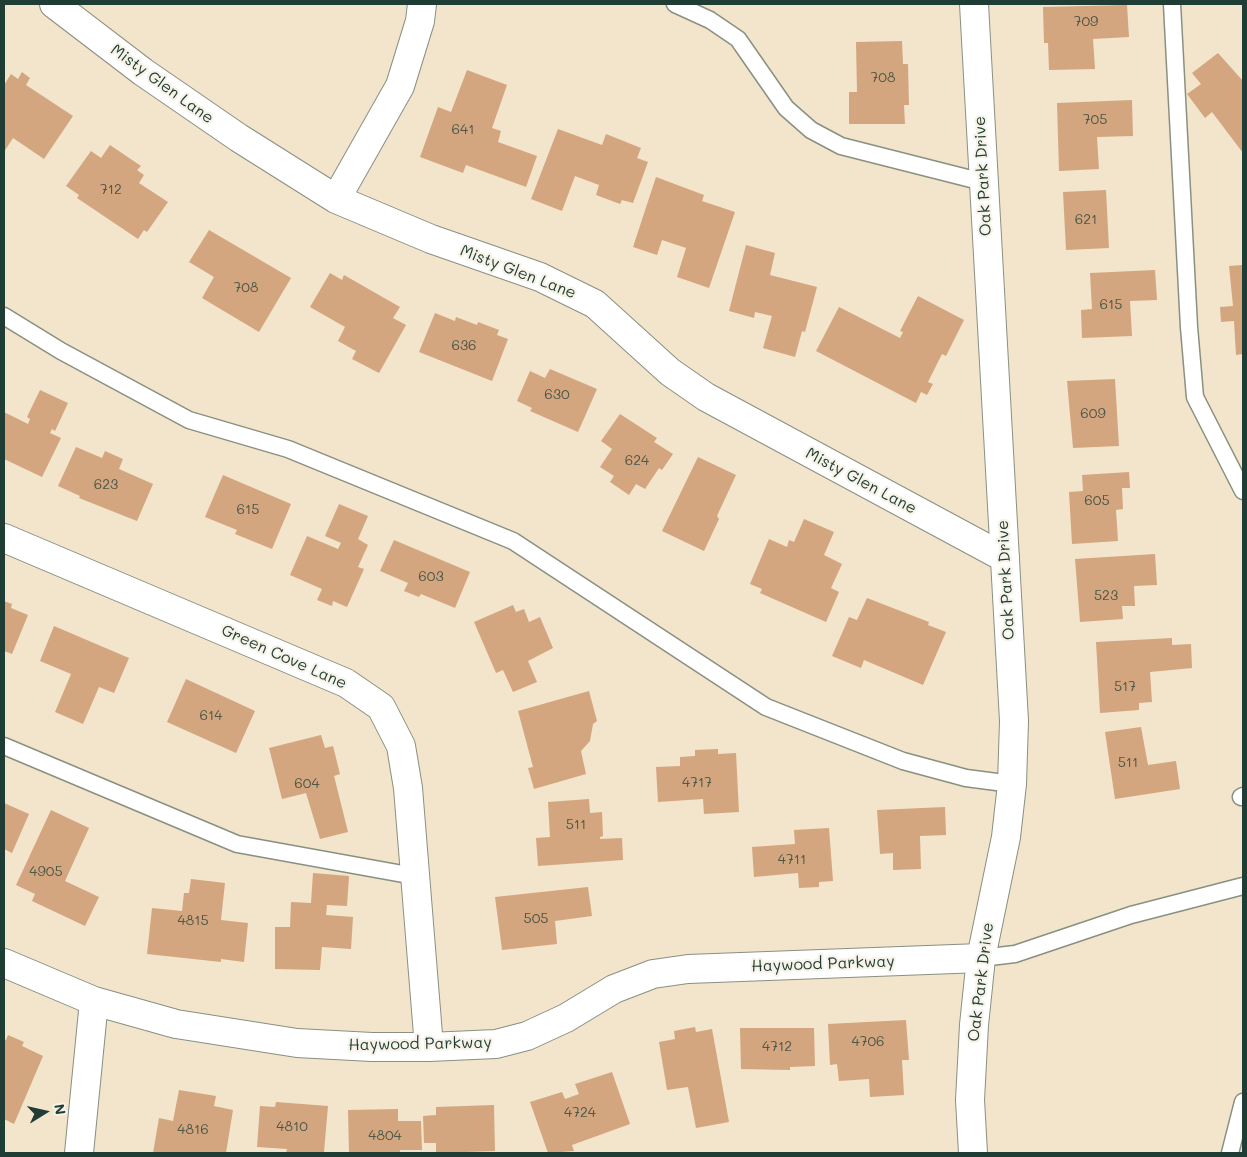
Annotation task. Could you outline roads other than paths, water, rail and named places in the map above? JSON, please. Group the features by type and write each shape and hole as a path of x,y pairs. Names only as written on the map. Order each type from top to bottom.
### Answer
{"street":[{"name":"Misty Glen Lane","path":"54,4 143,72 223,127 336,199 431,239 540,277 595,304 670,372 706,397 1005,558"},
{"path":"336,199 400,86 420,21 422,4"},
{"name":"Oak Park Drive","path":"973,1153 970,1100 974,1025 981,958 1006,837 1012,784 1014,721 974,4"},
{"name":"Green Cove Lane","path":"4,538 346,683 381,707 402,746 408,788 430,1047"},
{"name":"Haywood Parkway","path":"4,964 94,1001 176,1024 297,1043 372,1047 430,1047 496,1044 527,1036 566,1018 614,989 653,974 688,968 981,958"},
{"path":"79,1153 94,1001"}],"lane":[{"path":"675,4 710,20 738,40 786,108 811,130 841,146 983,182"},
{"path":"1172,4 1189,327 1195,397 1243,491"},
{"path":"4,316 70,356 190,420 288,450 513,541 766,707 903,761 966,778 1012,784"},
{"path":"4,746 237,844 414,876"},
{"path":"981,958 1015,954 1131,915 1243,886"},
{"path":"1230,1153 1243,1102"}]}
